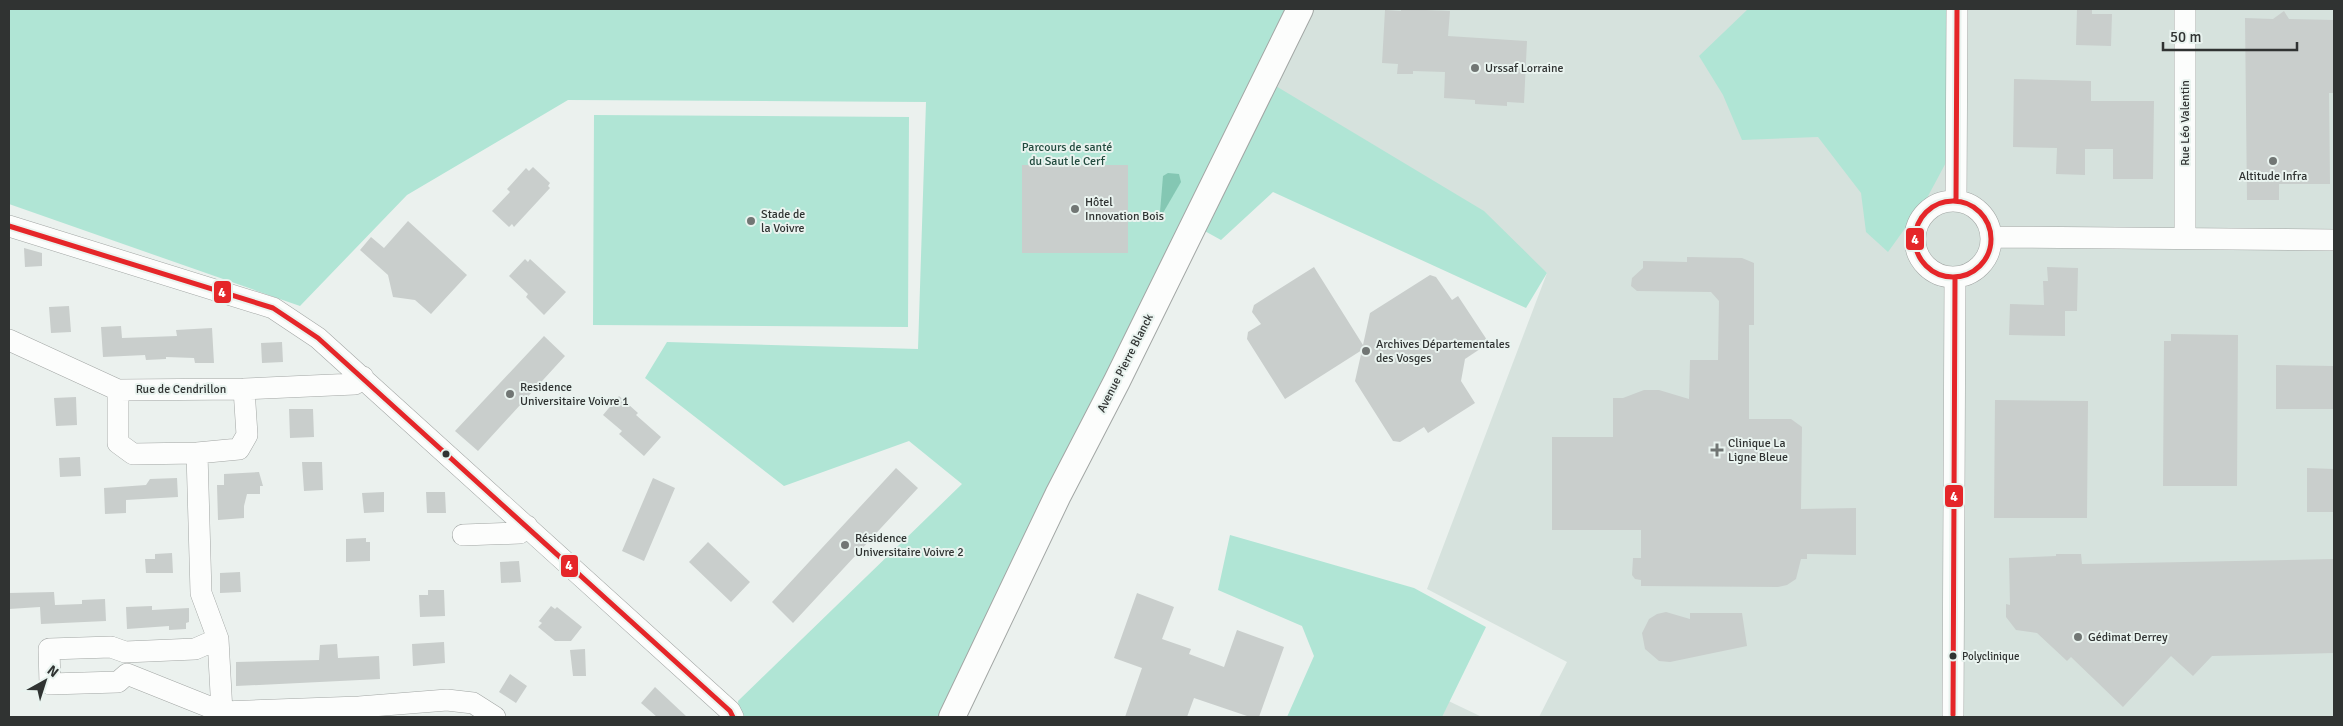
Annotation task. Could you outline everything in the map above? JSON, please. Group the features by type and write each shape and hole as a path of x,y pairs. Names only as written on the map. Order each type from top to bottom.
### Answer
{"street":[{"name":"Avenue Pierre Blanck","path":"952,717 1058,495 1117,381 1300,9"},
{"path":"1956,201 1957,9"},
{"name":"Rue Léo Valentin","path":"2185,9 2185,237"},
{"path":"1956,201 1977,209 1989,226 1992,237 1988,254 1977,269 1967,275 1955,278 1942,276 1931,270 1922,261 1916,250 1917,226 1923,215 1932,207 1944,202 1956,201"},
{"path":"9,226 273,308 318,338 730,711 733,717"},
{"path":"1992,237 2185,237 2334,240"},
{"path":"1952,717 1955,278"},
{"name":"Rue de Cendrillon","path":"9,340 118,390 244,389 355,384 363,377"},
{"name":"Rue de Cendrillon","path":"118,390 118,443 133,454 196,453 239,449 247,436 244,389"},
{"path":"196,453 201,593 218,638 227,714"},
{"path":"463,535 520,533 527,526"},
{"path":"127,674 118,682 50,684 49,649 111,648 125,652 195,649 218,638"},
{"path":"125,652 127,674"},
{"path":"127,674 227,714 360,712 447,700 473,703 495,717"}],"shaded area":[{"path":"1298,9 2334,9 2334,717 1539,717 1567,662 1427,589 1547,273 1266,80"},
{"path":"1168,173 1179,174 1181,182 1163,213 1160,212 1163,176"},
{"path":"1436,695 1482,717 1426,717"}],"green space":[{"name":"Parcours de santé du Saut le Cerf","path":"9,9 1298,9 1266,80 1484,211 1547,273 1526,308 1273,192 1221,240 1192,224 951,717 740,717 738,701 962,484 909,441 784,486 645,378 667,342 918,349 926,102 568,100 407,195 300,306 9,204"},
{"path":"1748,9 1950,9 1957,142 1927,198 1888,252 1866,232 1861,193 1818,137 1742,140 1723,95 1699,56"},
{"name":"Stade de la Voivre","path":"594,115 909,117 908,327 593,325"},
{"path":"1230,535 1414,588 1486,627 1442,717 1287,717 1314,656 1302,626 1218,590"}],"building":[{"path":"1401,9 1450,11 1448,36 1527,41 1524,103 1507,102 1507,106 1475,104 1475,100 1444,98 1445,72 1413,71 1413,74 1397,74 1398,64 1382,63 1385,10 1401,11"},
{"path":"2077,9 2092,9 2092,14 2112,14 2111,46 2076,45"},
{"path":"2284,11 2289,19 2334,20 2334,93 2329,93 2330,184 2279,184 2279,200 2247,200 2245,18 2273,19"},
{"path":"2014,79 2091,81 2091,101 2154,101 2153,179 2113,179 2113,149 2085,149 2085,175 2056,174 2057,148 2013,147"},
{"name":"Hôtel Innovation Bois","path":"1022,165 1128,165 1128,253 1022,253"},
{"path":"533,167 550,183 548,186 550,188 514,227 512,224 509,227 492,211 510,192 507,189 526,168 529,171"},
{"path":"408,221 467,275 431,314 415,300 393,297 388,275 360,250 371,237 384,248"},
{"path":"24,248 42,253 42,266 25,267"},
{"path":"1687,257 1742,258 1754,263 1754,325 1749,325 1749,419 1791,419 1802,427 1801,509 1856,508 1856,555 1807,554 1807,559 1801,559 1796,579 1787,585 1778,587 1641,586 1641,580 1635,579 1632,575 1633,558 1641,558 1641,530 1552,530 1552,437 1613,437 1613,398 1623,398 1644,390 1659,390 1689,399 1690,360 1718,360 1719,301 1711,292 1637,291 1631,286 1632,278 1643,268 1643,261 1687,262"},
{"path":"525,259 528,262 530,259 566,292 544,315 526,297 528,294 509,276"},
{"name":"Archives Départementales des Vosges","path":"1314,267 1363,345 1370,313 1430,275 1436,277 1452,300 1458,296 1489,343 1465,359 1461,381 1475,403 1428,433 1424,427 1400,442 1393,441 1355,381 1362,350 1285,399 1247,339 1248,332 1261,324 1252,312 1254,305"},
{"path":"2047,267 2078,268 2077,311 2065,311 2065,336 2009,335 2010,304 2044,305 2043,281 2048,281"},
{"path":"69,306 71,332 51,333 49,307"},
{"path":"121,326 122,338 177,336 176,330 212,328 214,363 195,363 194,358 166,357 166,359 146,360 145,355 103,357 101,327"},
{"path":"2171,334 2238,335 2237,486 2163,486 2164,341 2171,341"},
{"name":"Residence Universitaire Voivre 1","path":"544,336 565,356 478,451 455,431"},
{"path":"282,342 283,362 262,363 261,343"},
{"path":"2276,365 2334,366 2334,409 2276,409"},
{"path":"619,396 638,413 636,415 661,437 644,456 619,434 622,431 603,415"},
{"path":"76,397 77,425 56,426 54,398"},
{"path":"1995,400 2088,401 2087,518 1994,518"},
{"path":"289,409 313,409 314,437 290,438"},
{"path":"80,457 81,476 60,477 59,458"},
{"path":"302,462 322,462 323,490 304,491"},
{"name":"Résidence Universitaire Voivre 2","path":"896,468 918,488 793,623 772,602"},
{"path":"2307,468 2334,469 2334,512 2307,512"},
{"path":"259,472 263,486 260,486 260,494 247,494 244,518 218,520 217,485 224,485 224,474"},
{"path":"177,478 178,497 126,500 126,513 105,514 104,488 146,485 150,479"},
{"path":"653,478 675,488 644,561 622,551"},
{"path":"384,492 384,512 364,513 362,493"},
{"path":"426,492 445,492 446,513 427,513"},
{"path":"366,538 366,542 370,542 370,561 346,562 346,539"},
{"path":"708,542 750,582 731,602 689,562"},
{"path":"172,553 173,573 146,573 145,559 155,559 155,554"},
{"path":"2056,554 2081,554 2082,564 2334,559 2334,653 2212,656 2193,676 2171,656 2123,707 2071,657 2067,661 2037,633 2016,630 2006,617 2006,604 2010,605 2009,558 2056,556"},
{"path":"519,561 521,582 501,583 500,562"},
{"path":"240,572 241,592 220,593 220,573"},
{"path":"428,590 444,590 445,616 420,617 419,595 428,595"},
{"path":"54,592 55,605 82,604 82,600 105,599 106,621 41,624 40,607 9,609 9,593"},
{"path":"1137,593 1174,607 1162,639 1191,649 1189,654 1224,667 1237,630 1284,647 1259,717 1250,717 1194,698 1187,717 1125,717 1142,668 1114,658"},
{"path":"152,606 152,610 189,608 189,622 186,623 186,629 169,630 169,626 127,629 126,607"},
{"path":"551,606 555,609 557,607 582,627 571,641 555,641 538,627 542,623 539,621"},
{"path":"1666,612 1690,619 1690,613 1742,613 1747,646 1670,662 1659,661 1645,649 1642,633 1649,619 1657,614"},
{"path":"444,642 445,663 413,666 412,644"},
{"path":"337,644 338,658 379,656 380,679 236,686 236,662 319,660 320,645"},
{"path":"585,649 586,676 573,676 570,650"},
{"path":"510,674 527,686 516,703 499,692"},
{"path":"655,687 687,717 657,717 641,703"}],"transit line":[{"name":"4","path":"1956,201 1957,9"},
{"name":"4","path":"1953,201 1968,204 1980,212 1988,224 1991,239 1988,254 1980,266 1968,274 1953,277 1938,274 1926,266 1918,254 1915,239 1918,224 1926,212 1938,204 1953,201"},
{"name":"4","path":"9,226 273,308 318,338 730,711 733,717"},
{"name":"4","path":"1953,715 1955,278"}],"place":[{"name":"Urssaf Lorraine","path":"1475,68"},
{"name":"Altitude Infra","path":"2273,161"},
{"name":"Hôtel Innovation Bois","path":"1075,209"},
{"name":"Stade de la Voivre","path":"751,221"},
{"name":"Archives Départementales des Vosges","path":"1366,351"},
{"name":"Residence Universitaire Voivre 1","path":"510,394"},
{"name":"Clinique La Ligne Bleue","path":"1717,450"},
{"name":"Résidence Universitaire Voivre 2","path":"845,545"},
{"name":"Gédimat Derrey","path":"2078,637"},
{"name":"Polyclinique","path":"1953,656"}]}
